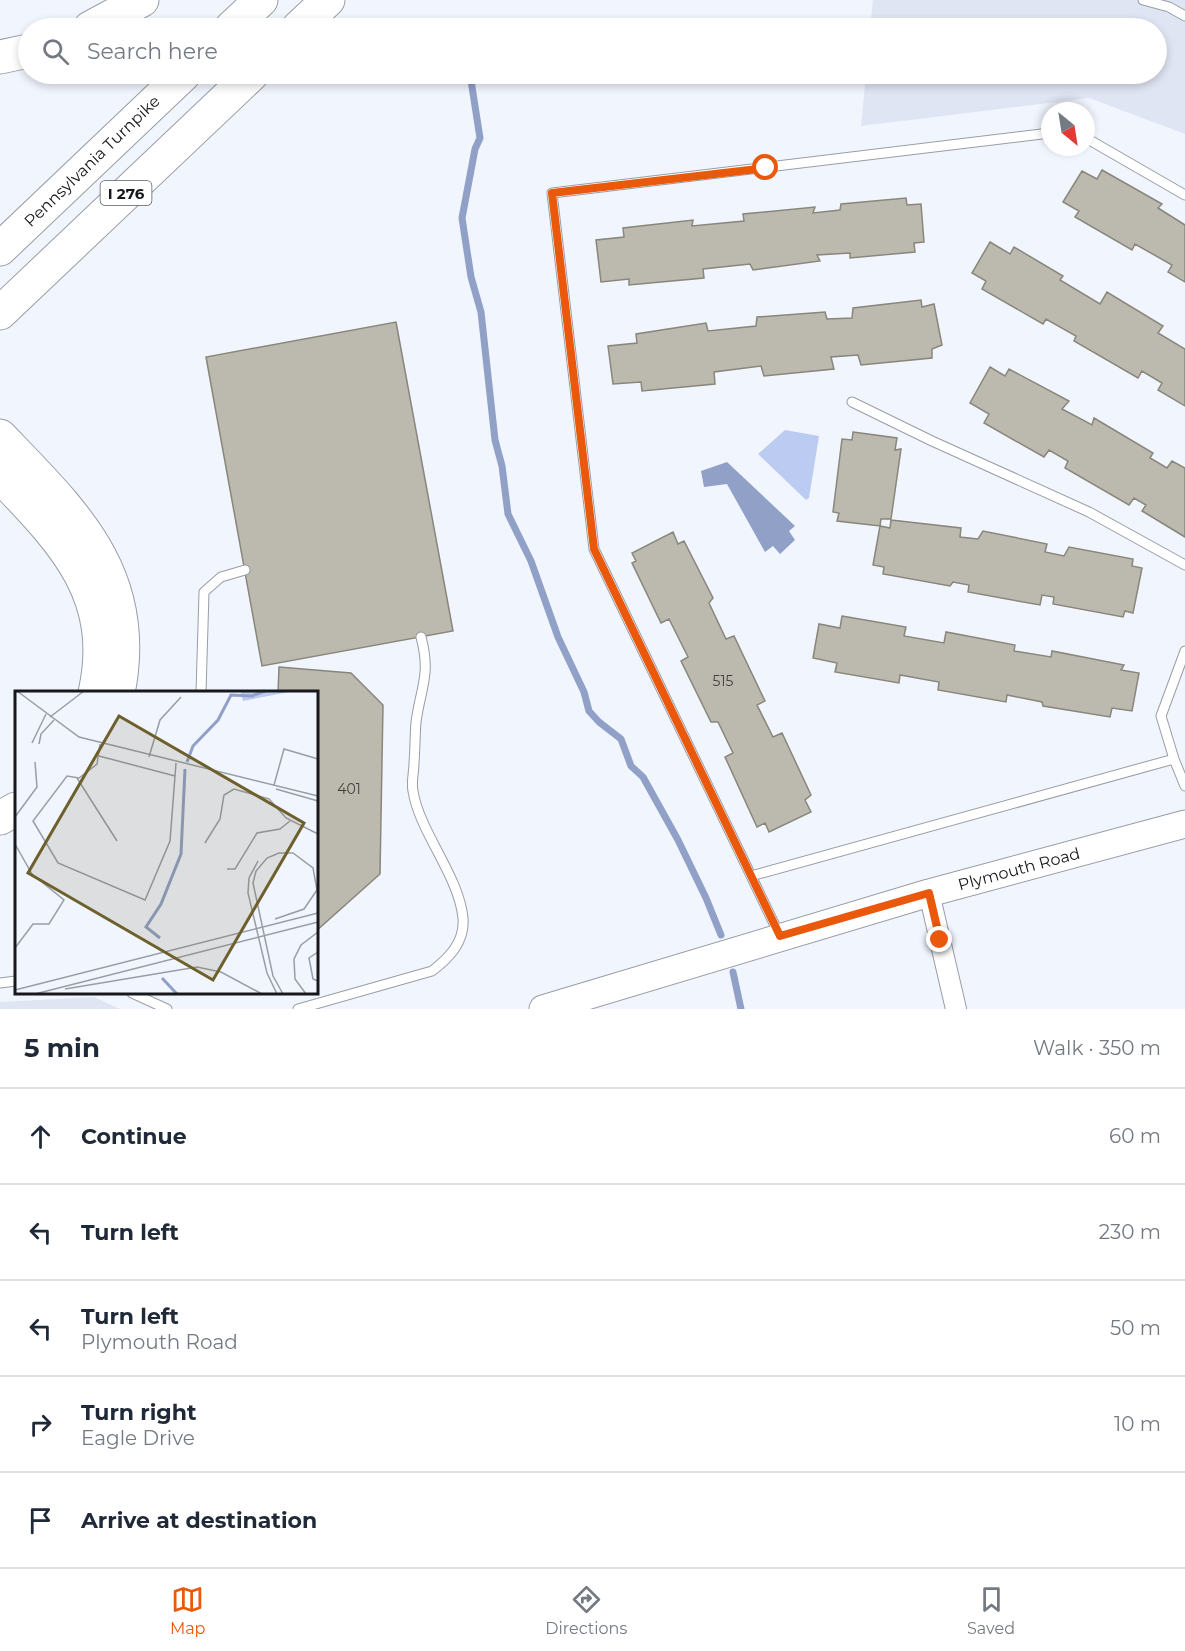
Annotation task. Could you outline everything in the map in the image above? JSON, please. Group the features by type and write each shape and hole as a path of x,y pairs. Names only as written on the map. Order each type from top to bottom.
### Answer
{"highway":[{"path":"109,18 142,0"},
{"path":"242,18 261,0"},
{"path":"309,18 328,0"},
{"path":"0,57 18,53"},
{"name":"Pennsylvania Turnpike","path":"0,249 173,84"},
{"name":"I 276","path":"0,313 241,84"},
{"path":"6,455 71,556 82,576 94,607 100,641 95,691"},
{"path":"6,455 74,516 101,555 119,608 123,646 118,691"},
{"path":"0,818 15,810"},
{"path":"0,840 15,832"}],"main road":[{"name":"Plymouth Road","path":"543,1009 929,893 1185,824"}],"street":[{"path":"929,893 956,1009"}],"lane":[{"path":"1143,0 1168,7 1185,16"},
{"path":"780,936 594,549 552,193 1041,135"},
{"path":"1095,143 1185,195"},
{"path":"852,402 1089,512 1185,565"},
{"path":"201,691 204,592 221,577 245,570"},
{"path":"298,1009 432,971 449,958 459,942 463,920 458,901 421,816 413,790 416,722 426,679 426,656 421,636"},
{"path":"1185,651 1161,716 1185,786"},
{"path":"752,876 1174,759"},
{"path":"0,983 15,981"},
{"path":"134,994 167,1009"}],"shaded area":[{"path":"873,0 1185,0 1185,134 1089,98 1041,102 1041,104 861,126 865,84 1167,84 1167,18 871,18"},
{"path":"785,430 819,436 809,498 806,500 758,454"},
{"path":"727,462 795,526 789,531 795,540 780,554 773,546 765,552 727,484 704,487 701,471"},
{"path":"94,997 120,1009 0,1009 0,1002"}],"building":[{"path":"1102,170 1162,204 1158,208 1185,225 1185,282 1168,272 1172,265 1135,244 1132,250 1075,217 1079,211 1063,202 1082,171 1097,179"},
{"path":"906,198 907,205 921,204 924,242 914,243 915,252 850,258 850,253 817,255 820,261 753,270 750,264 703,269 704,278 629,285 629,279 601,282 596,240 624,237 623,228 693,220 692,226 744,221 743,214 815,207 813,213 840,210 841,204"},
{"path":"990,242 1010,254 1014,247 1063,276 1060,280 1100,304 1107,292 1163,326 1158,333 1185,349 1185,406 1158,390 1162,383 1142,371 1138,378 1074,341 1076,336 1046,319 1043,324 982,289 986,281 972,273"},
{"path":"921,300 922,307 934,304 942,345 932,349 932,358 861,365 858,355 831,357 834,369 764,376 761,366 714,372 715,384 642,391 641,382 613,384 608,346 637,343 636,334 706,323 708,331 756,326 757,317 825,312 827,319 852,318 853,308"},
{"path":"396,322 453,631 262,666 206,357"},
{"path":"990,367 1005,376 1009,369 1069,401 1062,409 1092,425 1094,418 1153,453 1150,458 1167,468 1172,461 1185,468 1185,537 1142,511 1146,505 1134,498 1129,505 1065,468 1068,461 1049,450 1044,457 984,423 989,414 970,403"},
{"path":"853,432 897,438 895,450 901,449 891,519 881,519 880,526 837,521 839,513 833,512 842,439 852,440"},
{"path":"891,520 961,528 960,537 978,539 983,531 1047,544 1045,552 1064,556 1069,547 1133,559 1132,566 1142,568 1133,613 1125,611 1123,617 1053,604 1054,597 1042,595 1040,605 968,592 969,585 953,582 950,586 883,574 884,567 873,565 880,526 890,528"},
{"path":"673,532 678,544 684,541 713,598 709,603 726,639 734,636 765,701 757,705 773,737 782,733 811,795 805,800 811,812 769,832 765,823 757,827 725,757 733,753 718,722 711,722 681,661 688,657 669,619 661,623 632,563 636,561 632,553"},
{"path":"842,616 906,627 904,636 944,643 946,632 1015,645 1014,651 1051,657 1052,651 1124,665 1121,670 1139,673 1132,711 1112,708 1110,717 1043,706 1042,702 1007,695 1006,702 938,690 939,682 900,675 899,683 835,672 837,663 813,658 819,624 840,628"},
{"path":"279,667 351,673 383,705 380,874 318,929 318,691 278,691"}],"waterway":[{"path":"472,84 480,138 475,149 462,218 471,277 481,312 495,440 502,466 508,514 531,561 558,637 584,692 589,711 621,739 631,766 643,777 678,840 721,935"},
{"path":"733,972 741,1009"}],"route":[{"path":"766,168 552,193 594,549 780,936 929,893 940,940"}]}
